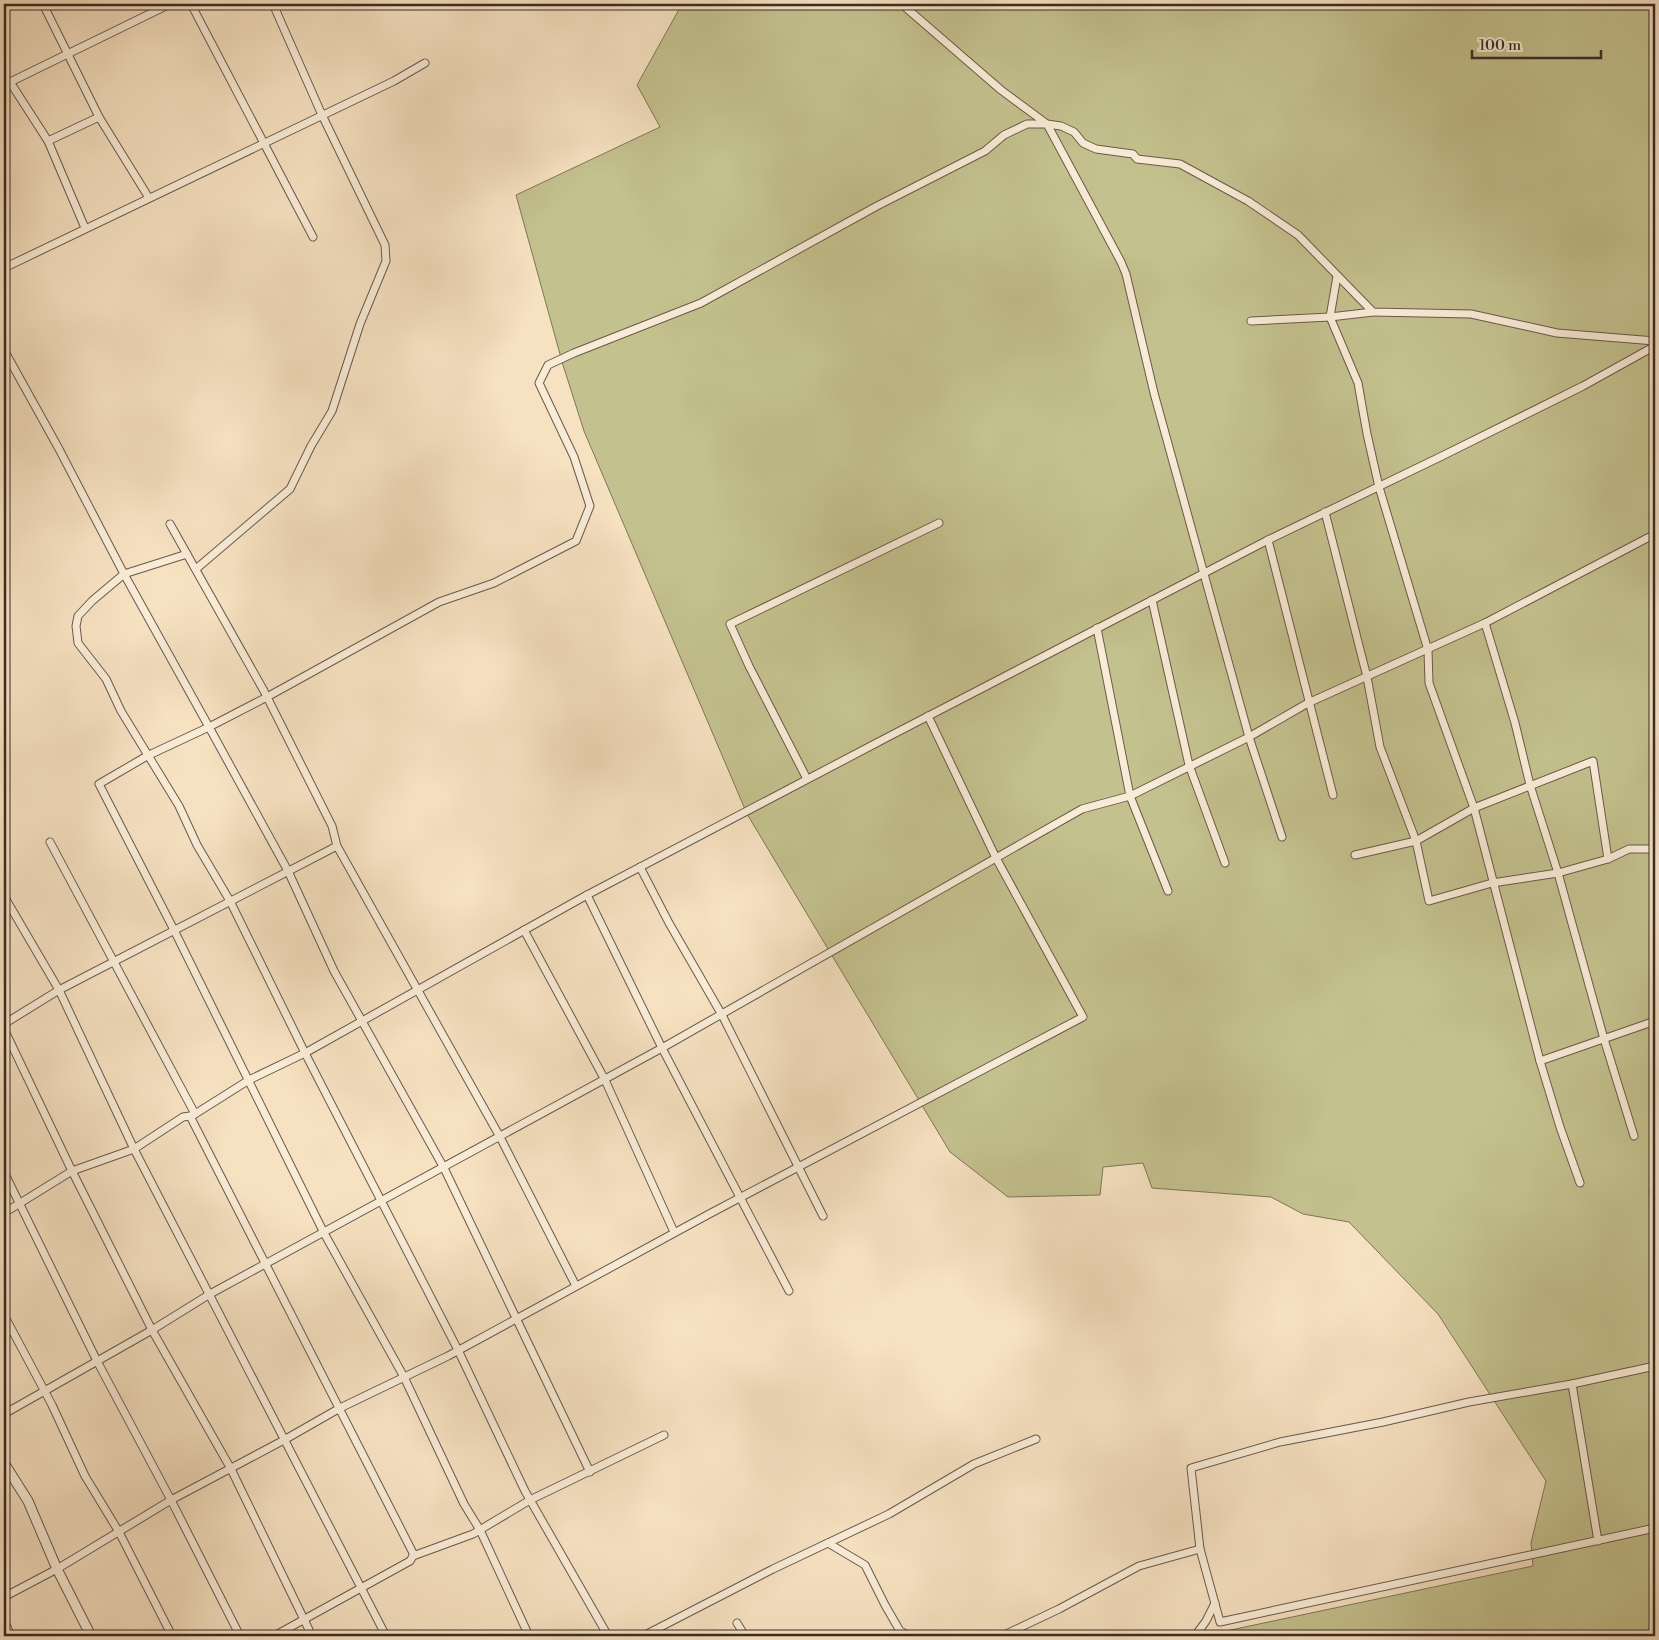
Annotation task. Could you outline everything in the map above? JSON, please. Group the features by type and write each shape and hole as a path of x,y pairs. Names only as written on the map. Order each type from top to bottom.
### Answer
{"street":[{"path":"43,4 99,117 149,198"},
{"path":"86,228 48,141 7,83 170,4"},
{"path":"191,4 313,237"},
{"path":"196,569 290,489 311,446 332,411 360,324 386,261 385,245 322,115 273,4"},
{"path":"894,4 904,6 1001,90 1048,124 1121,262 1126,274 1154,393 1249,737 1282,837"},
{"path":"4,268 394,81 425,63"},
{"path":"48,141 99,117"},
{"path":"529,1636 480,1530 464,1504 404,1378 324,1233 174,930 99,784 147,756 267,697 439,602 494,583 576,541 590,506 574,457 539,383 548,365 701,303 877,206 985,151 1004,135 1027,124 1061,126 1074,132 1083,142 1096,150 1133,154 1137,159 1180,164 1248,200 1298,236 1373,312"},
{"path":"1337,276 1330,317 1358,383 1366,434 1379,487 1428,650 1429,683 1474,808 1492,883 1540,1061 1560,1127 1580,1183"},
{"path":"1251,321 1330,317 1373,312 1471,314 1557,333 1655,341"},
{"path":"4,1213 72,1171 134,1149 184,1117 193,1115 249,1080 306,1052 587,895 807,779 1268,540 1583,386 1655,346"},
{"path":"4,350 59,449 124,574 288,871 334,971 444,1168 590,1472"},
{"path":"1325,512 1366,677 1380,747 1416,841 1429,901 1492,883 1558,873 1608,859 1629,849 1655,849"},
{"path":"807,779 749,666 730,624 939,523"},
{"path":"170,524 267,697 332,826 337,846 500,1137 576,1286"},
{"path":"4,1414 152,1330 210,1294 722,1015 1082,809 1130,796 1189,765 1249,737 1308,703 1485,624 1655,534"},
{"path":"1268,540 1308,703 1333,795"},
{"path":"187,554 124,574 92,601 78,616 76,626 78,642 106,680 121,712 179,806 197,844 230,901 381,1202 458,1350 530,1500 608,1636"},
{"path":"1152,600 1189,765 1225,863"},
{"path":"1485,624 1515,722 1530,785 1558,873 1604,1039 1634,1136"},
{"path":"1097,628 1130,796 1168,891"},
{"path":"4,1597 57,1569 171,1500 230,1470 340,1408 458,1350 674,1232 1083,1017 996,858 928,716"},
{"path":"1355,855 1416,841 1474,808 1593,761 1608,859"},
{"path":"50,842 115,961 266,1265 414,1556"},
{"path":"4,1024 59,990 337,846"},
{"path":"640,867 669,923 722,1015 823,1216"},
{"path":"587,895 662,1048 789,1291"},
{"path":"4,896 59,990 134,1149 386,1636"},
{"path":"524,930 605,1080 674,1232"},
{"path":"1540,1061 1655,1021"},
{"path":"4,1029 72,1171 152,1330 230,1470 312,1636"},
{"path":"4,1172 97,1361 171,1500 240,1636"},
{"path":"4,1315 44,1391 85,1476 119,1532 172,1636"},
{"path":"1655,1366 1572,1384 1469,1402 1384,1422 1280,1442 1191,1468 1200,1549 1220,1622 1655,1528"},
{"path":"1572,1384 1598,1540"},
{"path":"274,1636 410,1561 414,1556 480,1530 530,1500 664,1435"},
{"path":"643,1636 773,1569 889,1514 974,1464 1036,1439"},
{"path":"4,1463 28,1501 57,1569 92,1636"},
{"path":"828,1543 865,1565 900,1631 910,1636"},
{"path":"1002,1636 1059,1609 1139,1566 1200,1549"},
{"path":"1195,1636 1206,1621 1215,1603"},
{"path":"4,1620 11,1636"},
{"path":"737,1623 745,1636"}],"shaded area":[{"path":"682,4 1655,4 1655,1636 1212,1636 1226,1631 1533,1566 1531,1543 1546,1481 1438,1314 1349,1222 1303,1214 1271,1197 1152,1188 1143,1163 1103,1167 1100,1195 1008,1197 950,1152 747,814 584,431 563,365 516,195 660,127 637,85"}]}
